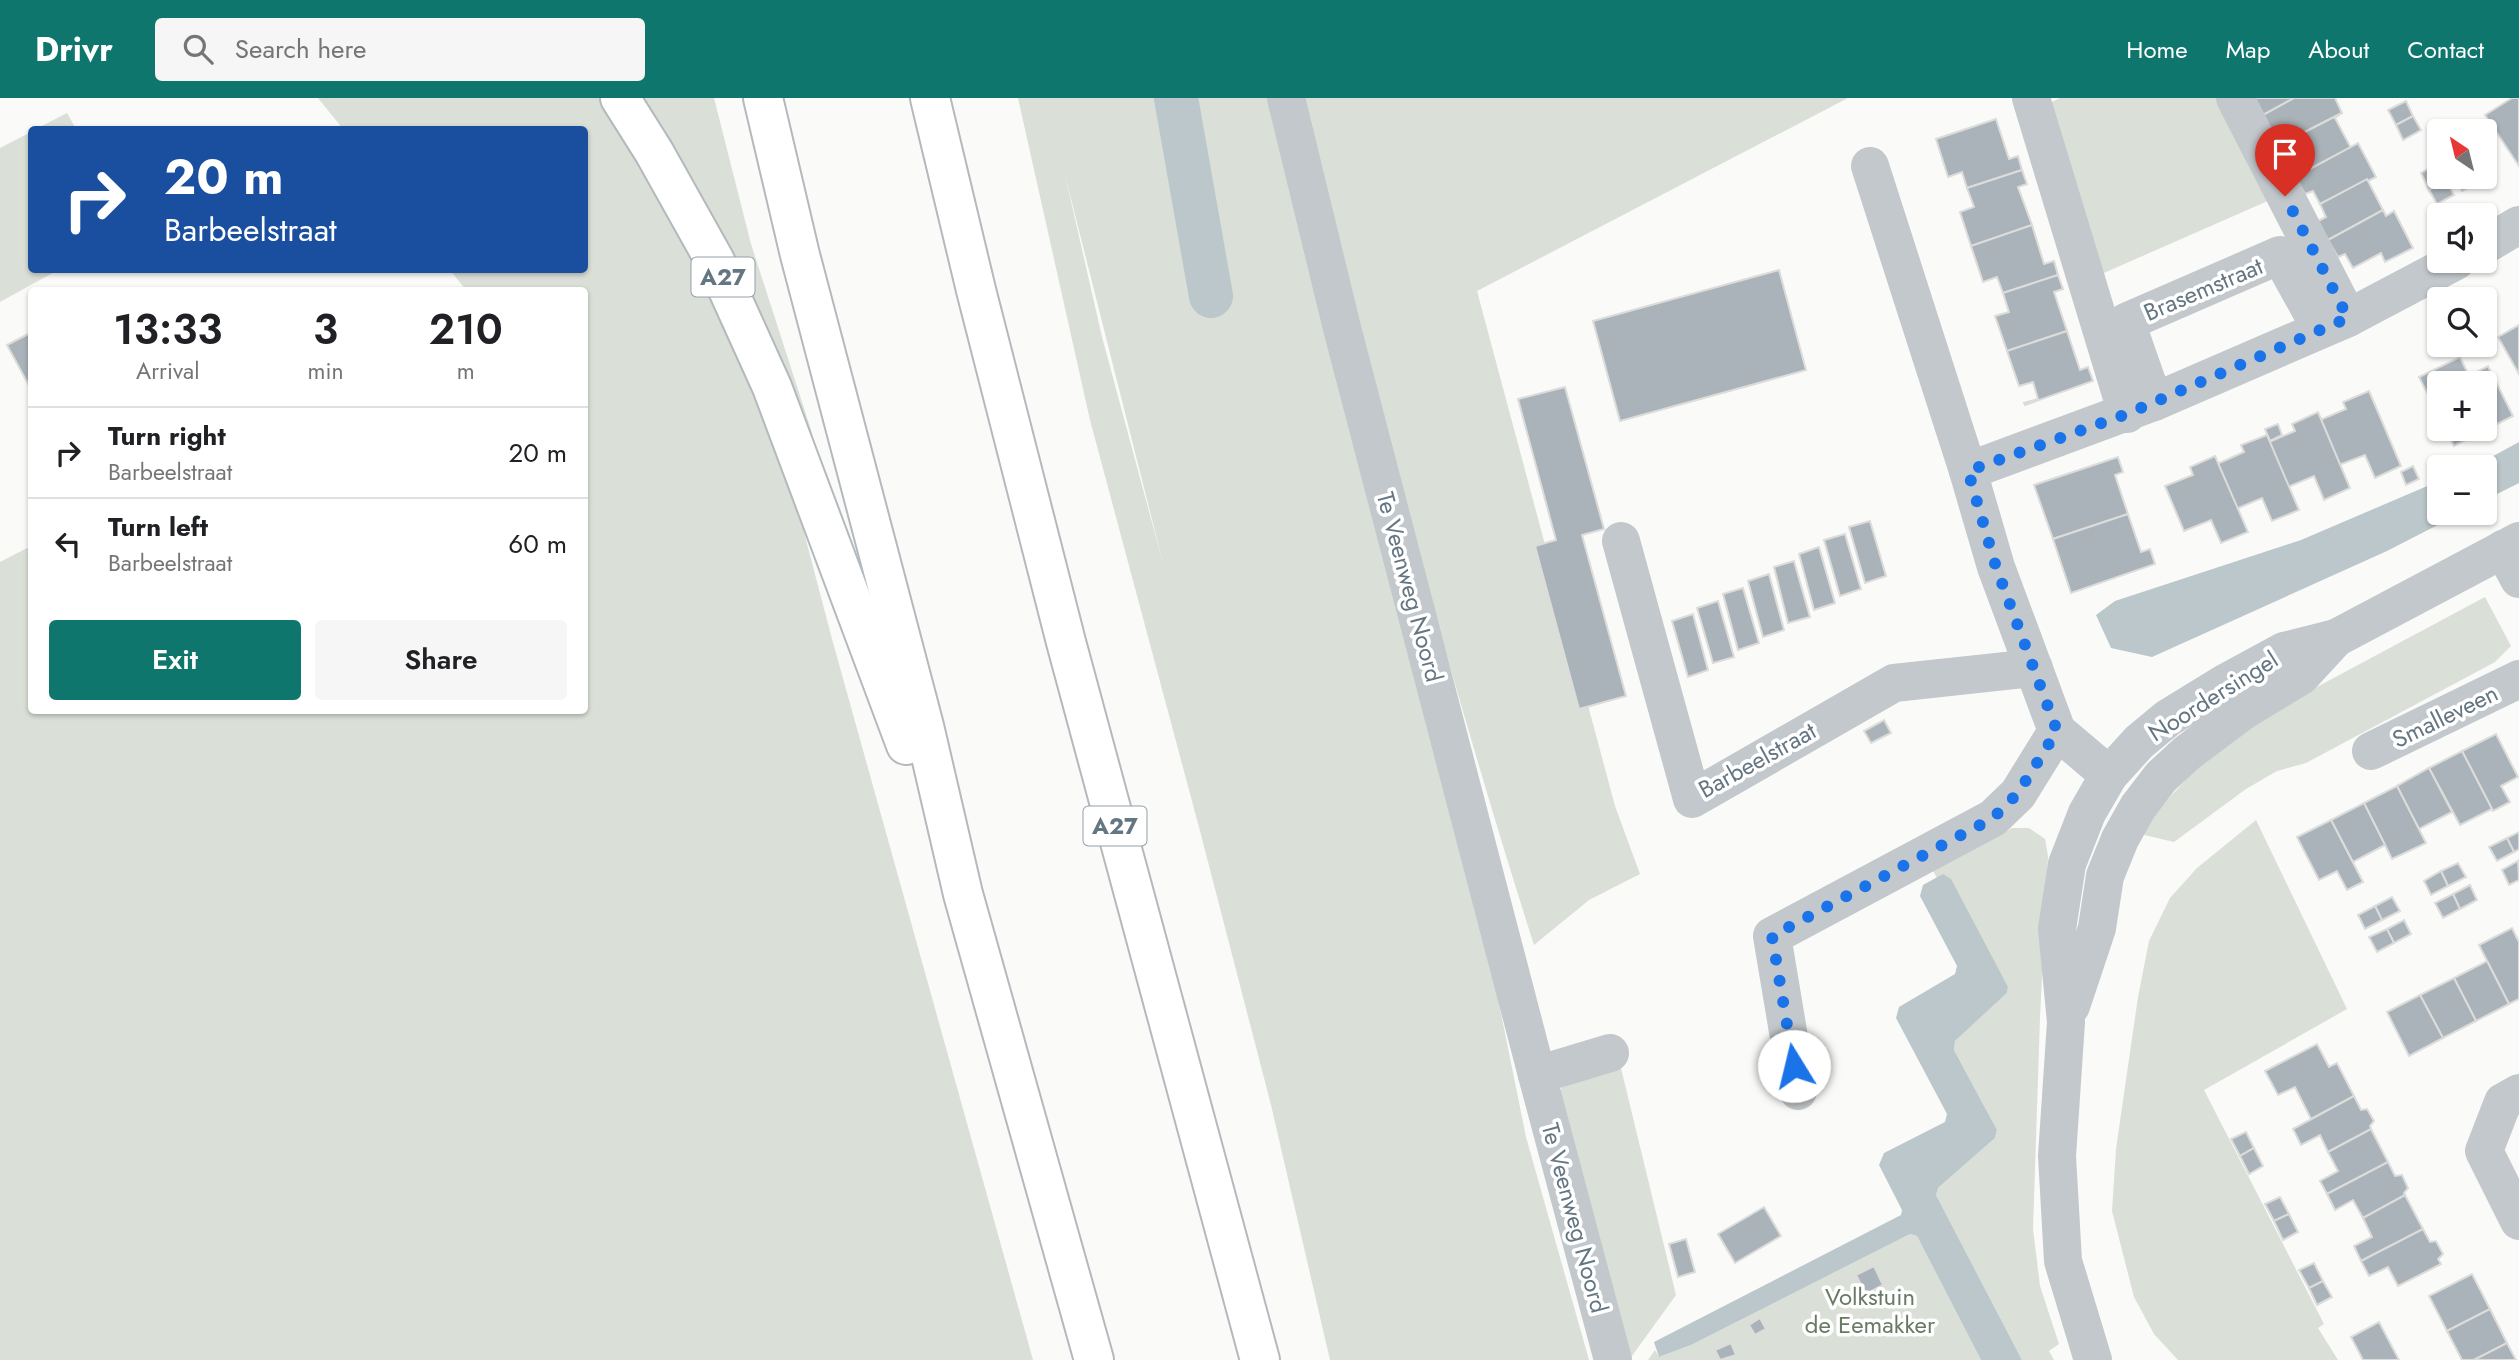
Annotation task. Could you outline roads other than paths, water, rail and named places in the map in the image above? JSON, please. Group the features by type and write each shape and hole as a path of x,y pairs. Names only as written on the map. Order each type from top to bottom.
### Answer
{"highway":[{"name":"A27","path":"620,98 654,152 715,261 772,387 963,894"},
{"name":"A27","path":"762,98 800,255 923,726 963,894 1094,1360"},
{"name":"A27","path":"930,98 976,290 1105,787 1260,1360"},
{"name":"A27","path":"957,98 976,290"}],"street":[{"name":"Te Veenweg Noord","path":"1286,98 1342,328 1613,1360"},
{"path":"2031,98 2141,408"},
{"path":"2235,98 2334,323"},
{"path":"1870,166 1996,567 2057,731 2109,775"},
{"path":"2497,238 2519,225"},
{"name":"Brasemstraat","path":"2141,408 2126,322 2280,255 2334,323"},
{"path":"1968,471 2141,408 2334,323 2432,273"},
{"name":"Barbeelstraat","path":"1620,541 1692,799 1894,683 2034,668"},
{"name":"Noordersingel","path":"2093,1360 2063,1261 2057,1156 2067,1022 2057,929 2067,864 2087,813 2109,775 2139,742 2168,718 2225,683 2284,651 2336,638 2514,556"},
{"name":"Noordersingel","path":"2067,1022 2097,928 2105,876 2120,839 2138,807 2161,778 2187,753 2243,711 2301,676 2336,638"},
{"name":"Smalleveen","path":"2371,751 2519,680"},
{"path":"1798,1091 1772,936 1993,818 2018,793 2057,731"},
{"path":"1538,1075 1610,1053"},
{"path":"2519,1093 2503,1101 2484,1152 2519,1221"}],"waterway":[{"path":"1176,98 1211,296"}],"park label":[{"name":"Volkstuin de Eemakker","path":"1870,1310"}]}
